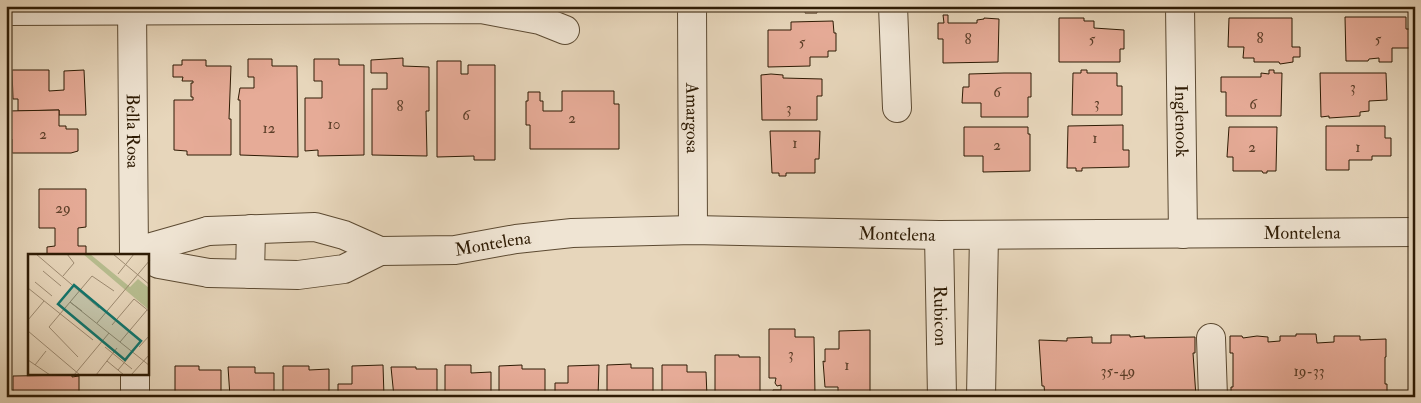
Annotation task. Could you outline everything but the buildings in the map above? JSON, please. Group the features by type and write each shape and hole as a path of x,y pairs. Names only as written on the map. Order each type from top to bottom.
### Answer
{"street":[{"name":"Amargosa","path":"692,6 693,230"},
{"path":"893,6 897,108"},
{"name":"Inglenook","path":"1180,6 1183,234"},
{"path":"6,11 132,8 481,9 540,20 565,30"},
{"name":"Bella Rosa","path":"132,8 139,254"},
{"name":"Montelena","path":"142,254 208,231 315,227 344,235 380,251 455,250 516,239 572,233 693,230 939,235 1415,232"},
{"path":"250,274 251,229"},
{"name":"Rubicon","path":"939,235 942,397"},
{"path":"981,397 984,235"},
{"name":"Montelena","path":"149,260 159,264 209,273 298,275 344,269 380,251"},
{"path":"1211,338 1213,397"},
{"path":"135,376 135,397"}]}
